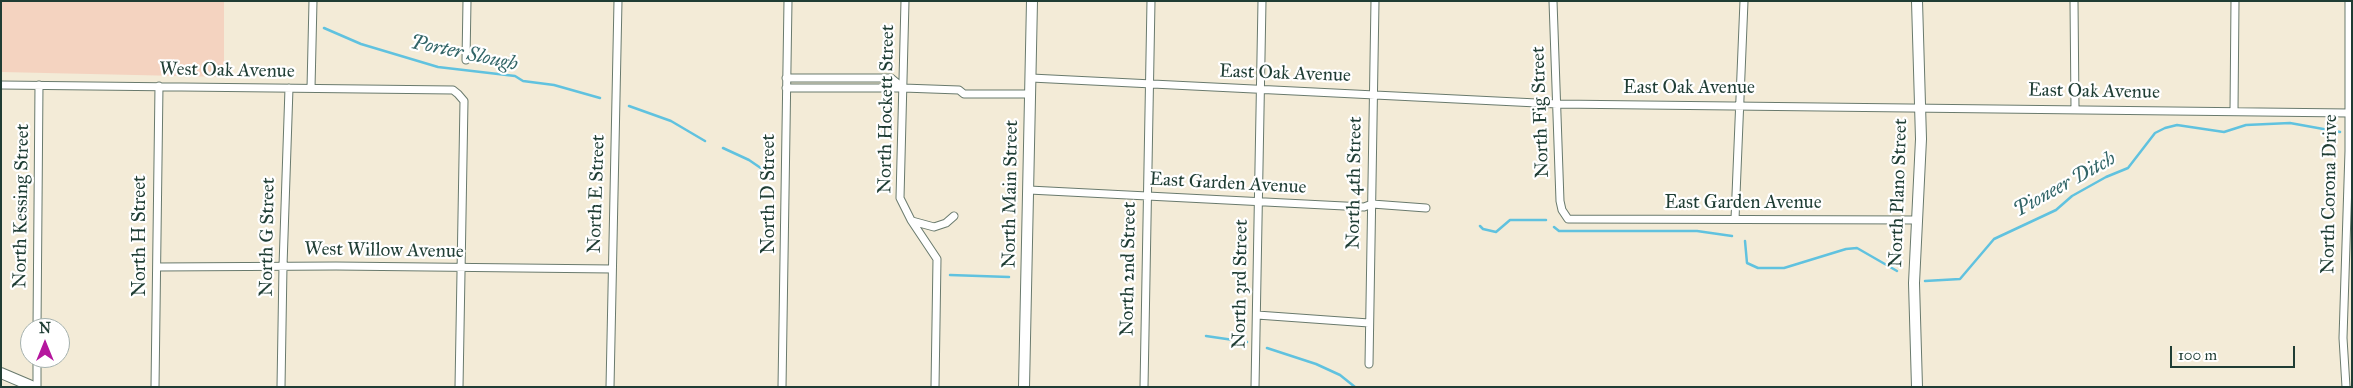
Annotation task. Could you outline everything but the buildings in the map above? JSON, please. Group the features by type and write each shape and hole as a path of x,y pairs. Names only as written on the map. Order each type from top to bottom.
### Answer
{"main road":[{"name":"North Main Street","path":"1024,387 1032,1"},
{"name":"North Plano Street","path":"1917,1 1920,106 1920,163 1914,283 1917,387"},
{"path":"1,373 35,387"}],"street":[{"path":"311,88 313,1"},
{"path":"466,60 467,1"},
{"name":"North E Street","path":"610,387 618,1"},
{"name":"North D Street","path":"782,387 788,1"},
{"name":"North Hockett Street","path":"905,1 900,198 937,260 935,387"},
{"name":"North 2nd Street","path":"1144,387 1151,1"},
{"name":"North 3rd Street","path":"1255,387 1262,1"},
{"name":"North 4th Street","path":"1370,364 1372,94 1375,1"},
{"name":"North Fig Street","path":"1553,1 1560,201 1562,210 1568,218"},
{"path":"1735,219 1744,1"},
{"path":"2074,1 2075,108"},
{"path":"2234,111 2235,1"},
{"name":"North Corona Drive","path":"2346,387 2342,338 2350,151 2348,112 2349,1"},
{"path":"786,78 891,78 903,88"},
{"name":"East Oak Avenue","path":"1031,78 1557,104 1739,104 2348,112"},
{"name":"West Oak Avenue","path":"1,85 453,90 462,96 464,101 460,268"},
{"name":"North Kessing Street","path":"37,318 39,85"},
{"name":"North H Street","path":"155,387 159,86"},
{"name":"North G Street","path":"281,387 282,266 289,88"},
{"path":"786,88 903,88 959,90 964,94 1030,94"},
{"name":"East Garden Avenue","path":"1029,190 1364,207 1372,204 1426,208"},
{"path":"912,221 934,227 946,223 954,216"},
{"name":"East Garden Avenue","path":"1568,218 1917,220"},
{"name":"West Willow Avenue","path":"157,267 282,266 612,269"},
{"path":"459,387 460,268"},
{"path":"1257,315 1369,323"},
{"path":"35,387 36,368"}],"shaded area":[{"path":"1,1 224,1 224,77 1,72"}],"waterway":[{"name":"Porter Slough","path":"324,28 361,44 438,67 515,76 523,81 554,85 600,98"},
{"name":"Porter Slough","path":"629,106 671,121 705,141"},
{"name":"Pioneer Ditch","path":"1925,281 1960,279 1994,239 2056,210 2072,196 2106,177 2128,168 2155,133 2165,128 2177,125 2224,132 2246,125 2290,123 2340,132"},
{"name":"Porter Slough","path":"723,148 749,160 768,173"},
{"path":"1480,226 1483,229 1496,232 1510,220 1546,220"},
{"path":"1554,227 1559,231 1697,231 1732,236"},
{"path":"1745,241 1747,263 1758,268 1784,268 1846,249 1857,248 1897,271"},
{"name":"Porter Slough","path":"950,275 1009,277"},
{"name":"Porter Slough","path":"1206,336 1247,342"},
{"name":"Porter Slough","path":"1267,348 1316,364 1340,375 1355,387"}]}
